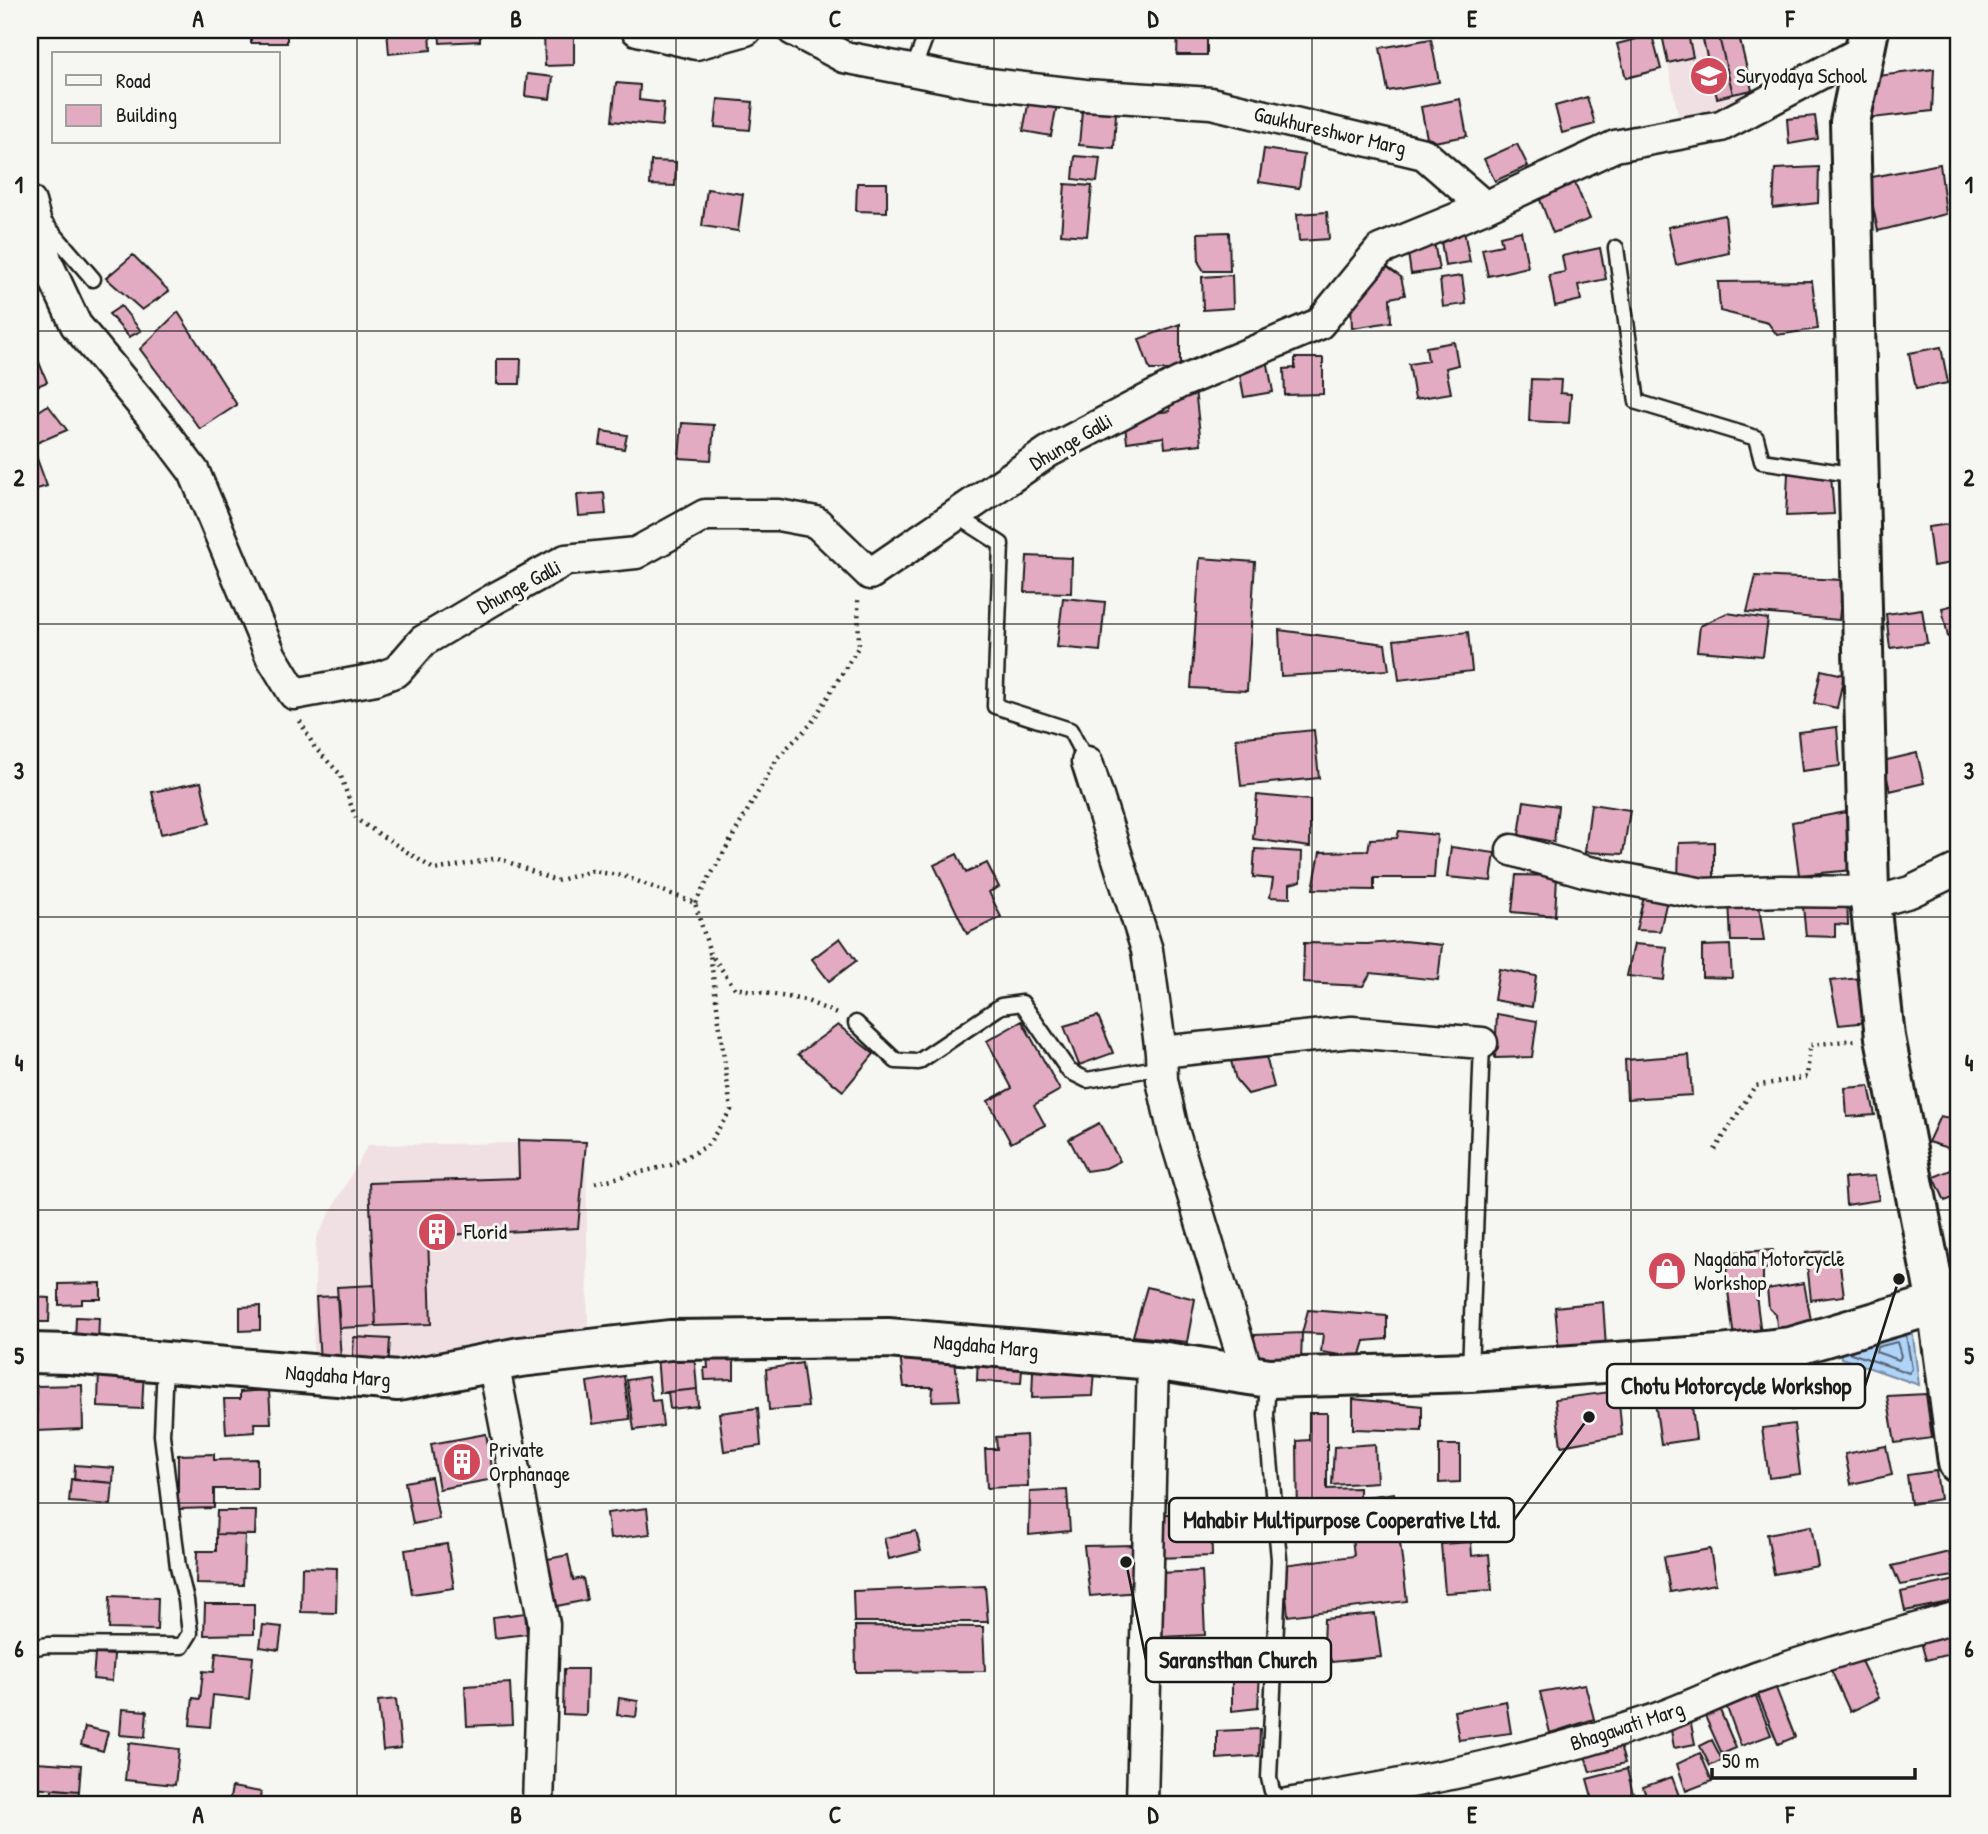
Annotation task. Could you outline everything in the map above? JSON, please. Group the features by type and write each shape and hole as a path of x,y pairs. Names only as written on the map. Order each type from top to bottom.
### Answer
{"street":[{"path":"637,30 696,44 746,30"},
{"name":"Gaukhureshwor Marg","path":"793,30 844,57 972,82 1085,95 1211,103 1424,154 1485,207"},
{"path":"1485,207 1615,146 1721,126 1867,40"},
{"path":"1867,40 1850,122 1870,898 1885,1037 1937,1304 1958,1463"},
{"name":"Dhunge Galli","path":"31,205 36,247 47,263 76,326 155,419 194,472 271,656 294,694 376,679 397,671 423,641 494,598 566,561 636,554 705,515 778,515 816,522 870,574 1048,452 1179,383 1319,324 1380,250 1485,207"},
{"path":"1087,762 1147,950 1162,1080 1173,1130 1258,1376"},
{"path":"1512,850 1584,871 1703,894 1781,891 1870,898 1910,892 1958,869"},
{"path":"1161,1059 1352,1032 1482,1043"},
{"name":"Nagdaha Marg","path":"30,1353 398,1381 493,1362 670,1340 888,1338 1153,1360 1258,1376 1469,1372 1720,1355 1791,1347 1937,1304"},
{"path":"1142,1804 1153,1360"},
{"path":"493,1362 544,1623 538,1804"},
{"name":"Bhagawati Marg","path":"1286,1804 1412,1794 1654,1720 1755,1679 1882,1638 1958,1617"}],"lane":[{"path":"913,70 928,30"},
{"path":"31,205 93,279"},
{"path":"1616,248 1637,402 1756,438 1762,461 1859,475"},
{"path":"957,515 1001,544 995,706 1070,730 1087,762"},
{"path":"856,1023 896,1061 918,1062 1001,1006 1022,1003 1069,1071 1087,1080 1161,1059"},
{"path":"1469,1372 1482,1043"},
{"path":"30,1648 48,1645 182,1646 190,1633 178,1567 162,1435 165,1362"},
{"path":"1258,1376 1266,1415 1279,1559 1269,1778 1272,1791 1286,1804"}],"path":[{"path":"595,1183 671,1165 706,1146 731,1110 710,953 695,903 778,757 811,723 859,646 858,595 870,574"},
{"path":"299,720 315,748 340,774 356,819 435,870 498,858 556,881 592,871 624,876 695,903"},
{"path":"710,953 735,988 805,1000 856,1023"},
{"path":"1715,1150 1755,1086 1807,1077 1810,1045 1885,1037"}],"shaded area":[{"name":"Suryodaya School","path":"1661,30 1737,30 1752,90 1735,110 1680,124"},
{"name":"Florid","path":"586,1142 588,1334 394,1375 313,1365 316,1238 368,1145"}],"water":[{"path":"1911,1320 1919,1385 1841,1358 1839,1343"}],"building":[{"path":"251,30 287,30 287,43 251,43"},
{"path":"387,30 430,30 431,50 389,54"},
{"path":"439,30 480,30 480,41 440,43"},
{"path":"892,30 924,30 923,41 891,37"},
{"path":"1178,30 1207,30 1207,55 1177,55"},
{"path":"1661,30 1687,30 1693,57 1668,63"},
{"path":"574,31 574,65 545,66 544,32"},
{"path":"1738,32 1752,90 1733,94 1719,37"},
{"path":"1652,35 1661,69 1626,78 1617,44"},
{"path":"1719,37 1733,94 1717,98 1703,40"},
{"path":"1431,39 1439,82 1388,91 1380,48"},
{"path":"1934,69 1932,111 1873,118 1870,77"},
{"path":"527,74 553,77 550,99 525,96"},
{"path":"616,83 640,85 639,100 664,103 662,126 612,121"},
{"path":"1587,97 1595,124 1562,133 1555,106"},
{"path":"718,99 753,102 750,130 715,127"},
{"path":"1460,99 1467,136 1428,143 1421,107"},
{"path":"1029,100 1057,104 1051,136 1023,131"},
{"path":"1082,111 1116,113 1114,148 1079,145"},
{"path":"1815,116 1818,139 1789,144 1787,119"},
{"path":"1517,144 1528,166 1495,181 1484,159"},
{"path":"1264,149 1304,155 1299,188 1259,182"},
{"path":"1075,156 1100,158 1097,182 1073,179"},
{"path":"651,161 676,162 675,186 650,185"},
{"path":"1940,164 1946,214 1878,231 1867,178"},
{"path":"1819,167 1818,203 1773,208 1775,169"},
{"path":"1573,178 1590,219 1553,233 1537,192"},
{"path":"857,183 887,183 887,212 856,211"},
{"path":"1065,184 1092,186 1087,236 1061,234"},
{"path":"707,189 743,194 738,231 702,226"},
{"path":"1327,212 1329,239 1299,241 1297,214"},
{"path":"1725,215 1729,253 1676,265 1668,227"},
{"path":"1464,231 1470,262 1445,266 1440,235"},
{"path":"1521,231 1528,267 1488,276 1482,249 1502,245 1500,236"},
{"path":"1229,232 1230,271 1204,271 1199,263 1198,233"},
{"path":"1434,242 1439,270 1411,274 1407,246"},
{"path":"1600,248 1606,279 1578,285 1581,300 1555,306 1549,275 1565,272 1562,256"},
{"path":"133,255 169,291 142,310 106,278"},
{"path":"1380,262 1401,277 1405,295 1390,298 1391,322 1352,328 1351,303"},
{"path":"1232,275 1233,308 1203,310 1202,277"},
{"path":"1462,276 1466,304 1443,307 1440,279"},
{"path":"1812,281 1818,329 1777,335 1768,323 1720,311 1718,282"},
{"path":"121,306 141,331 129,337 109,314"},
{"path":"178,312 237,405 200,429 140,349"},
{"path":"1180,324 1180,370 1150,370 1139,339"},
{"path":"1454,342 1458,365 1446,368 1451,393 1415,399 1409,364 1428,361 1426,347"},
{"path":"33,347 47,382 30,389 30,348"},
{"path":"1941,347 1948,383 1916,389 1909,353"},
{"path":"1295,358 1323,358 1323,394 1285,395 1284,369 1295,368"},
{"path":"497,359 521,359 520,384 497,384"},
{"path":"1267,359 1273,392 1244,397 1238,364"},
{"path":"1531,379 1561,380 1560,393 1571,394 1569,423 1529,421"},
{"path":"1195,389 1201,444 1165,448 1164,437 1127,442 1124,416 1170,411 1168,393"},
{"path":"48,405 67,430 32,445 30,417"},
{"path":"682,423 714,425 711,460 679,458"},
{"path":"602,431 627,435 624,449 600,445"},
{"path":"32,445 47,486 30,491 30,446"},
{"path":"1788,473 1831,475 1834,514 1786,516"},
{"path":"604,493 606,514 579,516 577,495"},
{"path":"1958,523 1958,562 1933,566 1928,527"},
{"path":"1027,556 1072,558 1071,593 1025,592"},
{"path":"1200,558 1255,562 1247,691 1191,688"},
{"path":"1756,576 1843,580 1839,620 1747,612"},
{"path":"1063,598 1105,602 1100,651 1057,647"},
{"path":"1958,604 1958,635 1948,637 1942,608"},
{"path":"1922,609 1927,643 1890,648 1886,614"},
{"path":"1727,613 1768,619 1763,656 1697,651 1700,626"},
{"path":"1279,630 1385,644 1389,670 1281,676"},
{"path":"1468,632 1472,671 1399,680 1394,640"},
{"path":"1821,670 1844,675 1837,708 1814,703"},
{"path":"1837,727 1840,766 1802,771 1798,732"},
{"path":"1314,730 1319,778 1241,786 1236,738"},
{"path":"1917,753 1924,783 1890,791 1883,761"},
{"path":"201,782 210,823 161,834 152,792"},
{"path":"1257,795 1310,800 1310,847 1253,839"},
{"path":"1524,801 1558,806 1554,842 1519,835"},
{"path":"1591,804 1630,810 1623,854 1585,852"},
{"path":"1846,812 1853,870 1799,875 1792,822"},
{"path":"1399,831 1437,835 1434,878 1374,878 1374,890 1313,889 1320,852 1368,851 1370,839 1397,838"},
{"path":"1714,842 1714,882 1678,882 1679,843"},
{"path":"1451,847 1495,853 1491,881 1447,877"},
{"path":"1255,849 1302,852 1301,881 1290,884 1290,898 1270,897 1273,879 1253,877"},
{"path":"957,854 966,873 987,863 999,887 989,892 1001,917 967,934 934,865"},
{"path":"1516,875 1557,876 1555,916 1512,912"},
{"path":"1646,888 1668,895 1660,931 1636,930"},
{"path":"1802,897 1847,897 1848,925 1835,924 1835,937 1806,936"},
{"path":"1758,899 1764,941 1731,941 1729,900"},
{"path":"840,938 856,961 829,981 812,959"},
{"path":"1404,941 1442,945 1438,980 1371,973 1363,986 1303,983 1304,943 1367,944"},
{"path":"1634,944 1667,947 1664,980 1627,976"},
{"path":"1730,945 1732,978 1702,977 1702,946"},
{"path":"1499,969 1536,976 1532,1007 1494,1000"},
{"path":"1861,978 1868,1022 1839,1025 1830,981"},
{"path":"1497,1014 1537,1021 1532,1057 1495,1058"},
{"path":"1098,1016 1113,1053 1079,1065 1064,1026"},
{"path":"1022,1021 1060,1090 1034,1105 1045,1125 1011,1143 988,1101 1012,1088 987,1041"},
{"path":"838,1025 874,1054 843,1091 798,1054"},
{"path":"1264,1049 1274,1087 1248,1094 1236,1080 1230,1057"},
{"path":"1689,1055 1692,1095 1627,1099 1625,1060"},
{"path":"1869,1086 1875,1115 1847,1117 1845,1088"},
{"path":"1940,1116 1958,1120 1958,1151 1928,1142"},
{"path":"1099,1123 1120,1161 1106,1168 1086,1171 1069,1139"},
{"name":"Florid","path":"518,1140 586,1142 578,1228 428,1236 431,1324 376,1326 369,1183 519,1178"},
{"path":"1958,1167 1958,1196 1945,1201 1934,1177"},
{"path":"1875,1176 1879,1200 1846,1205 1844,1178"},
{"path":"1773,1250 1775,1268 1763,1269 1763,1284 1729,1287 1726,1268 1737,1265 1736,1252"},
{"path":"1838,1250 1844,1296 1811,1300 1806,1253"},
{"path":"101,1283 101,1299 82,1299 82,1304 59,1305 59,1284"},
{"path":"1804,1283 1813,1331 1778,1337 1776,1315 1769,1308 1767,1289"},
{"path":"374,1285 376,1326 340,1328 337,1287"},
{"path":"1147,1287 1195,1299 1187,1342 1133,1336"},
{"path":"1755,1287 1762,1342 1735,1346 1728,1291"},
{"path":"337,1296 341,1361 320,1362 316,1297"},
{"path":"30,1297 50,1298 49,1322 30,1322"},
{"path":"1603,1302 1606,1347 1559,1351 1555,1307"},
{"path":"260,1306 260,1330 240,1331 240,1307"},
{"path":"1308,1310 1387,1316 1387,1339 1365,1341 1360,1358 1321,1352 1323,1334 1302,1333"},
{"path":"76,1317 99,1318 98,1343 75,1342"},
{"path":"1302,1333 1301,1362 1255,1361 1254,1335"},
{"path":"354,1337 390,1339 388,1369 352,1367"},
{"path":"899,1347 923,1347 927,1361 955,1361 960,1400 932,1401 933,1387 904,1387"},
{"path":"694,1352 697,1389 660,1393 657,1356"},
{"path":"734,1353 734,1379 705,1380 707,1354"},
{"path":"978,1353 1023,1355 1021,1383 977,1381"},
{"path":"802,1363 808,1407 769,1410 766,1369"},
{"path":"99,1367 144,1369 142,1409 98,1407"},
{"path":"1813,1369 1818,1406 1792,1410 1787,1372"},
{"path":"1033,1371 1095,1371 1093,1396 1032,1398"},
{"path":"624,1376 630,1419 593,1424 587,1382"},
{"path":"648,1377 652,1401 660,1400 663,1426 634,1430 627,1380"},
{"path":"82,1385 83,1429 37,1431 36,1386"},
{"path":"697,1389 698,1406 670,1409 668,1392"},
{"path":"269,1390 271,1423 254,1423 255,1432 226,1434 224,1399 240,1399 240,1392"},
{"path":"1690,1390 1696,1439 1661,1444 1654,1395"},
{"path":"1618,1391 1622,1435 1561,1446 1555,1399"},
{"path":"1926,1394 1932,1438 1895,1443 1887,1396"},
{"path":"1353,1399 1422,1406 1422,1431 1353,1429"},
{"path":"758,1408 761,1446 724,1451 719,1413"},
{"path":"1309,1413 1327,1413 1327,1489 1359,1488 1359,1525 1298,1526 1297,1441 1309,1440"},
{"path":"1794,1424 1800,1474 1769,1478 1762,1428"},
{"name":"Private Orphanage","path":"486,1434 494,1479 439,1489 431,1444"},
{"path":"1026,1435 1028,1486 987,1488 985,1449 997,1449 996,1437"},
{"path":"1375,1444 1377,1482 1332,1485 1334,1447"},
{"path":"1439,1445 1460,1445 1460,1482 1439,1483"},
{"path":"1886,1446 1892,1475 1851,1484 1845,1454"},
{"path":"214,1454 214,1460 257,1459 257,1489 214,1489 214,1508 178,1509 178,1455"},
{"path":"75,1465 114,1468 113,1483 74,1480"},
{"path":"1936,1471 1940,1499 1911,1504 1907,1475"},
{"path":"431,1477 439,1519 413,1524 405,1482"},
{"path":"71,1479 113,1483 111,1505 69,1502"},
{"path":"1067,1490 1070,1531 1029,1535 1030,1492"},
{"path":"1394,1493 1407,1601 1288,1616 1283,1565 1354,1556 1348,1499"},
{"path":"647,1508 650,1534 610,1539 607,1513"},
{"path":"217,1511 256,1511 255,1535 216,1534"},
{"path":"1159,1514 1211,1514 1212,1556 1157,1558"},
{"path":"1811,1526 1818,1566 1774,1574 1767,1534"},
{"path":"916,1531 921,1551 889,1559 884,1538"},
{"path":"216,1534 245,1535 243,1585 196,1584 197,1551 216,1551"},
{"path":"1471,1542 1472,1556 1489,1554 1492,1590 1445,1593 1441,1544"},
{"path":"447,1544 454,1588 412,1594 405,1550"},
{"path":"1135,1545 1139,1592 1090,1596 1084,1546"},
{"path":"1710,1549 1716,1584 1670,1592 1664,1557"},
{"path":"1949,1552 1954,1576 1900,1585 1892,1566"},
{"path":"568,1555 573,1580 583,1578 587,1600 552,1607 543,1560"},
{"path":"302,1567 337,1568 336,1613 301,1612"},
{"path":"1202,1571 1205,1635 1161,1637 1159,1573"},
{"path":"1956,1580 1958,1600 1905,1611 1901,1592"},
{"path":"985,1586 988,1622 854,1622 853,1591"},
{"path":"110,1596 158,1598 157,1630 109,1629"},
{"path":"205,1604 254,1604 254,1634 204,1635"},
{"path":"525,1613 527,1634 495,1638 493,1617"},
{"path":"1375,1614 1381,1657 1332,1662 1323,1646 1324,1619"},
{"path":"263,1625 282,1627 279,1650 260,1647"},
{"path":"1958,1625 1958,1652 1926,1660 1919,1635"},
{"path":"855,1626 983,1627 985,1671 856,1672"},
{"path":"216,1653 253,1657 249,1699 213,1695 210,1727 190,1725 193,1698 200,1699 203,1671 214,1672"},
{"path":"95,1654 114,1655 112,1681 93,1679"},
{"path":"1859,1657 1879,1698 1850,1712 1831,1670"},
{"path":"564,1669 587,1669 586,1715 563,1714"},
{"path":"1260,1673 1258,1708 1232,1711 1232,1674"},
{"path":"1772,1678 1795,1737 1778,1744 1754,1685"},
{"path":"510,1683 512,1724 467,1726 465,1686"},
{"path":"1585,1684 1594,1719 1550,1733 1540,1692"},
{"path":"1755,1694 1771,1735 1741,1746 1726,1705"},
{"path":"619,1698 638,1701 636,1717 617,1715"},
{"path":"396,1699 401,1748 383,1750 378,1701"},
{"path":"1506,1701 1511,1733 1459,1740 1454,1711"},
{"path":"1719,1708 1736,1748 1722,1754 1704,1714"},
{"path":"122,1709 147,1711 145,1737 120,1735"},
{"path":"1689,1714 1695,1744 1674,1748 1669,1718"},
{"path":"85,1727 108,1732 103,1751 81,1745"},
{"path":"1260,1729 1259,1756 1217,1759 1217,1731"},
{"path":"1618,1739 1625,1763 1590,1772 1583,1749"},
{"path":"1712,1740 1722,1760 1710,1766 1700,1746"},
{"path":"129,1743 179,1749 175,1785 125,1780"},
{"path":"1700,1753 1712,1781 1686,1791 1677,1764"},
{"path":"36,1762 81,1765 79,1791 33,1787"},
{"path":"1627,1769 1633,1794 1594,1804 1587,1779"},
{"path":"1672,1777 1682,1804 1649,1804 1643,1787"},
{"path":"232,1787 261,1792 259,1804 229,1804"},
{"path":"52,1789 79,1791 78,1804 51,1804"},
{"path":"525,1801 525,1804 374,1804 374,1802"}],"place":[{"name":"Suryodaya School","path":"1709,76"},
{"name":"Florid","path":"437,1232"},
{"name":"Nagdaha Motorcycle Workshop","path":"1667,1271"},
{"name":"Chotu Motorcycle Workshop","path":"1899,1279"},
{"name":"Mahabir Multipurpose Cooperative Ltd.","path":"1589,1417"},
{"name":"Private Orphanage","path":"462,1462"},
{"name":"Saransthan Church","path":"1126,1562"}]}
